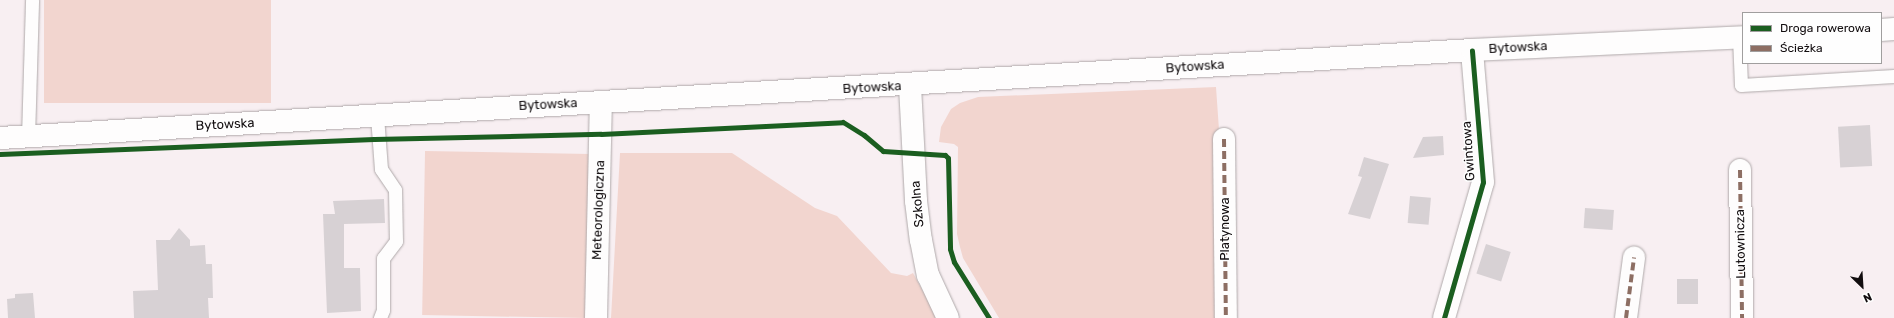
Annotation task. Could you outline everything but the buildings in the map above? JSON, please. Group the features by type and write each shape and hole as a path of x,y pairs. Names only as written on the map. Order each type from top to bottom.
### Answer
{"main road":[{"path":"1882,30 1894,29"},
{"name":"Bytowska","path":"0,138 602,102 910,86 1472,50 1741,37"},
{"name":"Gwintowa","path":"1444,318 1483,182 1472,50"},
{"name":"Szkolna","path":"910,86 916,201 921,240 928,275 948,318"},
{"name":"Meteorologiczna","path":"596,318 602,102"},
{"name":"Platynowa","path":"1224,139 1226,318"},
{"name":"Lutownicza","path":"1740,170 1742,318"},
{"path":"1626,318 1634,258"}],"lane":[{"path":"28,137 32,0"},
{"path":"1741,37 1741,85 1894,76"},
{"path":"377,116 381,169 395,190 396,241 383,258 383,310 380,318"}],"shaded area":[{"path":"44,0 271,0 271,103 44,103"},
{"path":"1216,87 1219,130 1218,318 999,318 963,258 957,234 958,147 954,144 939,142 941,127 951,109 960,103 978,97"},
{"path":"425,151 590,154 587,318 422,315"},
{"path":"620,153 732,153 815,208 837,216 891,273 907,276 913,273 938,318 611,318"}],"marked path":[{"path":"1224,139 1226,318"},
{"path":"1740,170 1742,318"},
{"path":"1626,318 1634,258"}],"cycle path":[{"path":"1444,318 1483,182 1472,50"},
{"path":"0,154 374,139 601,134 843,122 864,135 883,151 945,155 948,158 950,249 954,262 989,318"}]}
